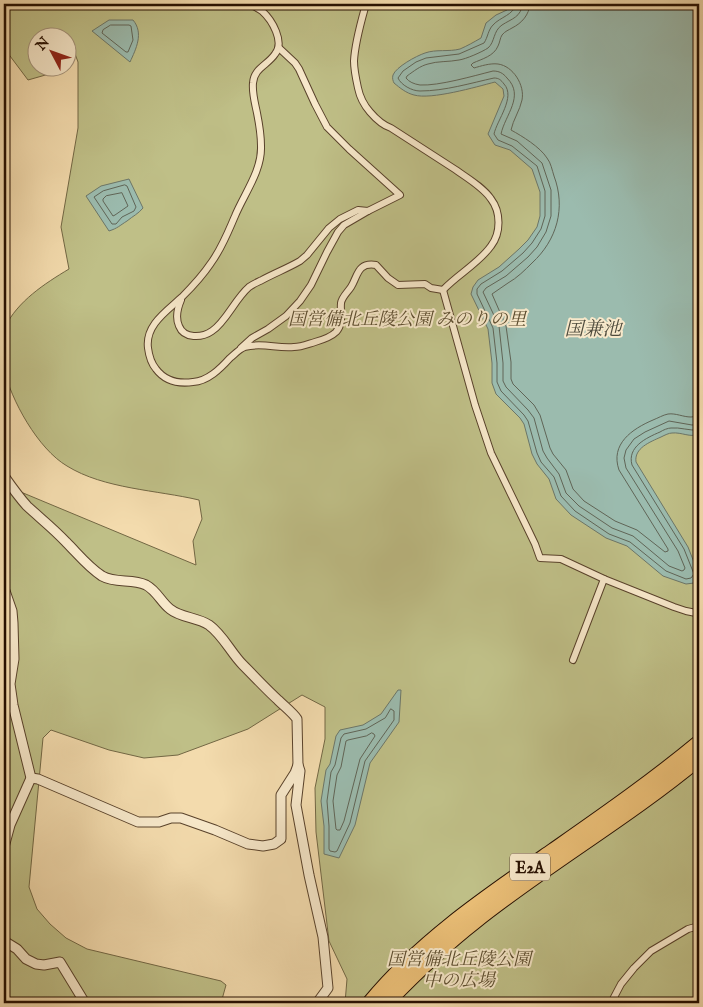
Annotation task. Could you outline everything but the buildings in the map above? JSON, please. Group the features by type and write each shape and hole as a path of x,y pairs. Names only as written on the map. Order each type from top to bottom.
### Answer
{"highway":[{"name":"E2A","path":"370,1003 408,962 469,910 637,792 699,743"},
{"name":"E2A","path":"386,1003 424,964 475,920 645,800 699,758"}],"street":[{"path":"249,4 262,11"},
{"path":"183,297 161,316 149,334 147,342 152,363 161,374 179,383 203,380 219,369 252,338 286,316 311,285 326,252 344,225 368,210 400,195 327,127 299,69 279,48 276,32 259,4"},
{"path":"366,4 356,43 354,62 360,98 373,116 384,126 392,128 468,178 492,199 496,208 498,224 492,246 443,290"},
{"path":"279,48 271,60 256,72 252,83 261,144 261,157 256,172 215,259 180,301 177,313 178,324 181,330 194,336 212,331 248,288 300,261 329,228 340,219 358,210 368,210"},
{"path":"240,349 247,346 266,345 302,346 332,334 339,328 341,323 342,299 351,286 356,274 362,267 367,265 376,264 388,278 398,285 425,284 443,290"},
{"path":"443,290 475,405 491,453 540,558 561,559 604,579 674,607 691,612 699,612"},
{"path":"4,476 28,506 89,566 101,575 109,579 138,582 146,585 175,613 209,625 217,632 242,664 297,719 298,765 300,771 296,805 323,937 328,988 317,1003"},
{"path":"573,660 604,579"},
{"path":"4,588 12,611 13,623 14,659 10,684 31,778 10,825 4,847"},
{"path":"31,778 38,779 138,822 159,822 171,818 181,818 248,844 263,846 274,844 281,839 281,795 298,765"},
{"path":"611,1003 621,984 651,951 688,929 699,926"},
{"path":"4,941 26,959 36,964 60,962 85,1003"}],"green space":[{"name":"国営備北丘陵公園 みのりの里","path":"4,4 699,4 699,1003 345,1003 347,979 329,941 316,832 315,788 325,739 325,707 302,695 248,729 178,755 144,758 109,750 51,730 43,738 29,887 37,909 66,938 87,949 221,981 226,985 221,1003 4,1003 4,485 196,565 193,541 202,519 199,500 97,480 67,466 56,458 36,436 19,409 13,395 4,369 4,329 10,318 24,301 41,287 69,269 61,227 78,128 78,28 28,28 28,78 35,78 28,80 4,48"}],"water":[{"name":"国兼池","path":"513,4 699,4 699,434 672,433 665,435 640,449 636,457 636,462 688,547 699,575 694,583 686,584 663,576 627,546 606,538 571,515 556,499 549,479 537,464 532,454 524,424 496,394 492,383 488,329 471,294 478,280 499,267 528,240 537,227 540,216 540,192 532,169 510,150 495,145 488,134 504,96 503,89 495,82 454,92 422,96 406,92 394,83 393,80 393,75 398,69 417,57 429,52 460,49 481,38 486,23"},
{"path":"109,20 133,20 136,25 138,41 130,62 92,31"},
{"path":"129,179 143,208 117,228 109,231 86,196 101,186"},
{"path":"398,690 401,690 399,722 370,763 355,825 339,858 324,854 324,826 321,801 326,770 330,764 336,736 340,730 363,725 381,714"}],"park label":[{"name":"国営備北丘陵公園 中の広場","path":"459,970"}]}
